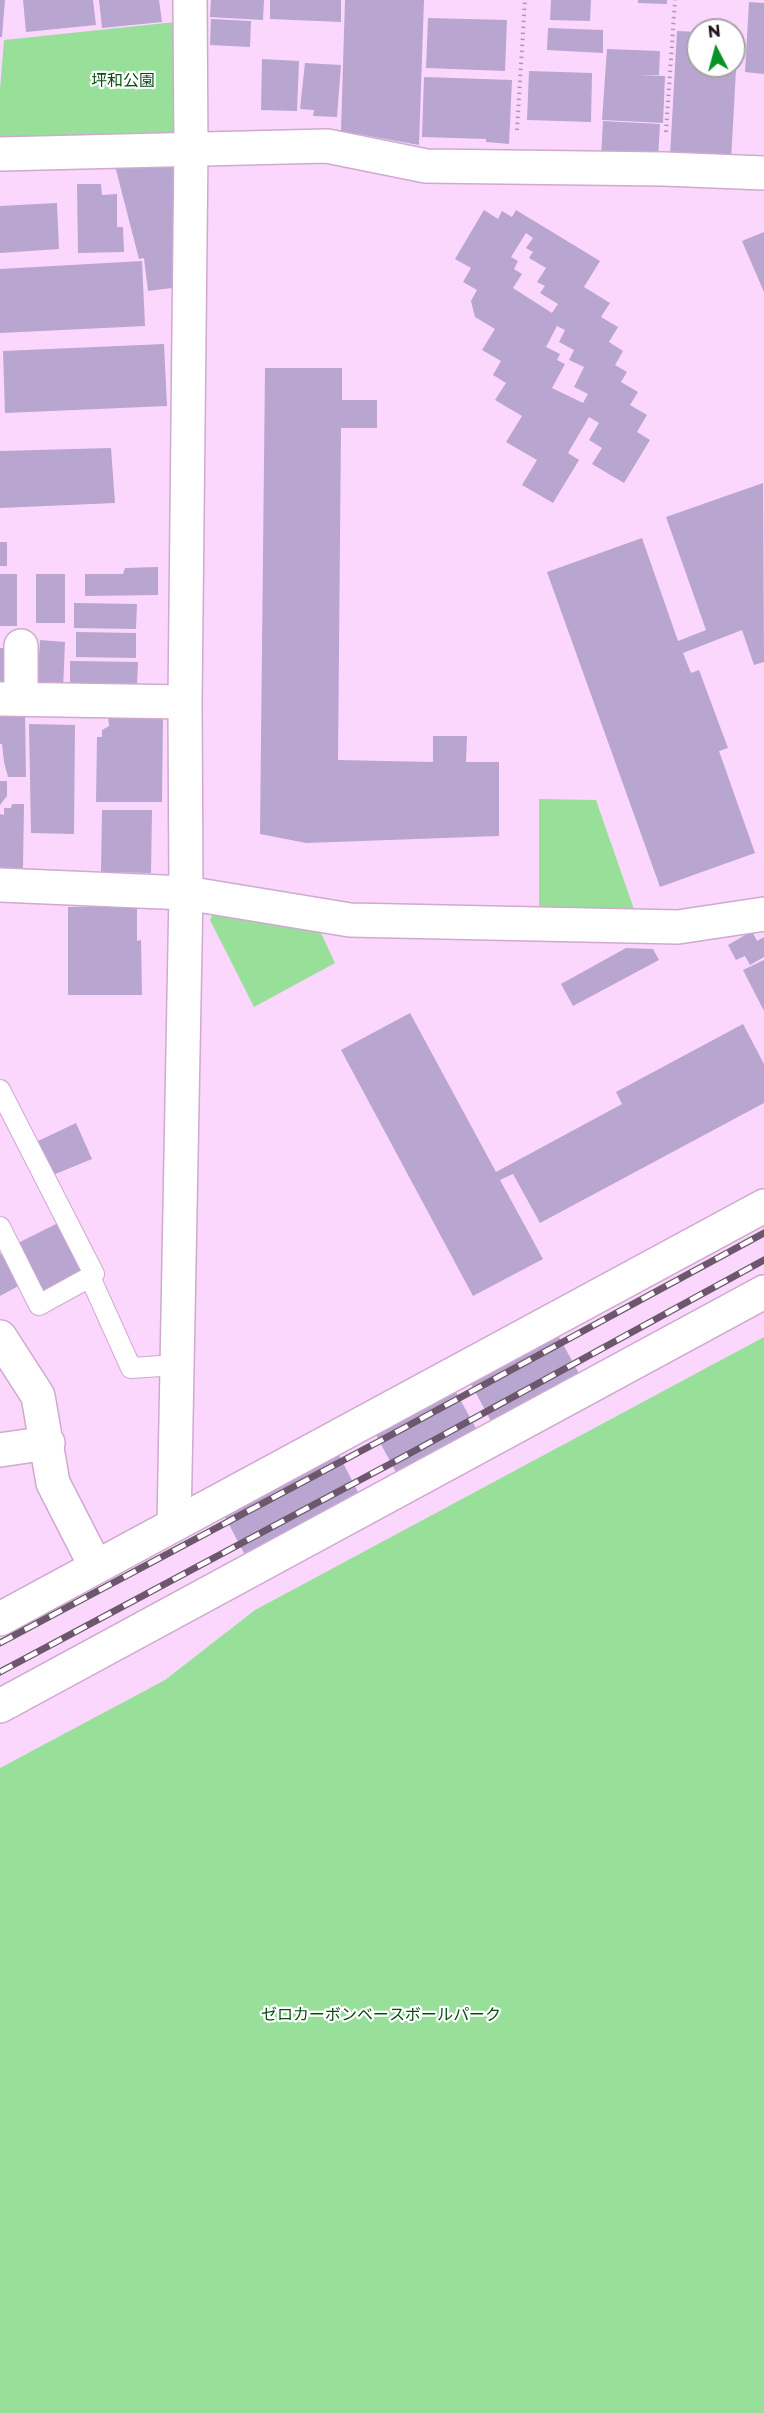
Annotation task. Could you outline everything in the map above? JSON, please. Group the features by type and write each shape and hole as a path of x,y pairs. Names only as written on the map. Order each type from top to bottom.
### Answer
{"street":[{"path":"174,1526 186,893 185,702 191,148 190,0"},
{"path":"0,154 327,146 426,166 664,168 764,173"},
{"path":"21,646 10,699 185,702"},
{"path":"0,885 186,893 350,920 678,927 764,915"},
{"path":"0,1619 764,1206"},
{"path":"0,1706 764,1292"},
{"path":"0,1337 38,1395 53,1483 96,1567"},
{"path":"0,1450 48,1443"}],"lane":[{"path":"0,1090 94,1274 39,1305 0,1227"},
{"path":"90,1277 131,1368 176,1365"}],"path":[{"path":"514,167 525,0"},
{"path":"664,168 675,0"}],"green space":[{"name":"坪和公園","path":"175,22 178,126 172,133 0,139 0,89 4,40"},
{"path":"539,799 596,800 635,912 539,909"},
{"path":"212,915 320,931 335,963 254,1007 210,920"},
{"name":"ゼロカーボンベースボールパーク","path":"764,1337 764,2413 0,2413 0,1768 165,1680 255,1610"}],"building":[{"path":"0,0 5,0 2,37 0,37"},
{"path":"23,0 93,0 96,25 26,32"},
{"path":"99,0 159,0 162,22 102,28"},
{"path":"211,0 264,0 263,20 210,17"},
{"path":"270,0 341,0 341,22 270,19"},
{"path":"345,0 424,0 419,145 341,131"},
{"path":"551,0 591,0 590,21 550,20"},
{"path":"638,0 667,0 667,4 638,3"},
{"path":"749,2 764,3 764,74 746,72"},
{"path":"428,18 507,20 505,71 426,68"},
{"path":"211,19 251,21 250,47 210,45"},
{"path":"548,28 603,30 603,53 547,50"},
{"path":"677,31 686,31 686,78 736,78 731,160 670,156"},
{"path":"607,49 660,51 659,75 640,75 665,76 663,123 602,120"},
{"path":"262,59 299,61 297,111 261,110"},
{"path":"305,63 341,65 337,117 313,116 314,110 300,109"},
{"path":"529,71 592,73 591,122 527,120"},
{"path":"424,77 512,80 509,144 486,142 486,139 422,137"},
{"path":"603,121 660,124 658,159 601,157"},
{"path":"175,161 172,288 148,291 144,258 139,259 114,162"},
{"path":"77,184 101,184 102,195 117,194 117,227 123,227 124,252 78,253"},
{"path":"57,203 59,249 0,253 0,206"},
{"path":"484,210 498,219 502,211 512,217 516,210 600,261 584,287 610,303 601,317 618,327 609,342 623,351 615,365 627,372 621,382 638,392 630,405 647,415 637,432 650,440 624,483 592,464 602,448 589,440 599,423 589,417 568,453 579,460 553,503 522,485 537,460 506,442 522,416 495,400 506,383 493,375 501,361 482,350 495,329 475,317 471,301 477,290 463,282 471,268 455,259","holes":["526,233 533,238 526,248 533,252 529,258 546,268 537,282 545,286 540,293 558,304 552,313 513,288 522,274 514,269 518,261 511,257","557,326 565,330 559,342 574,350 569,360 584,367 574,387 588,394 583,403 552,388 565,364 557,360 560,354 546,347"]},
{"path":"764,232 764,292 742,241"},
{"path":"142,261 145,326 0,333 0,269"},
{"path":"164,344 167,406 5,413 3,351"},
{"path":"265,368 342,368 342,400 377,400 377,428 341,428 338,760 433,762 433,736 467,736 466,762 499,762 499,836 306,843 260,834"},
{"path":"111,448 115,503 0,508 0,451"},
{"path":"763,483 764,662 754,665 742,630 683,653 691,673 699,670 728,748 719,751 755,853 660,887 547,572 642,538 678,641 706,630 666,517"},
{"path":"0,542 7,542 7,566 0,566"},
{"path":"158,567 158,595 85,596 85,574 123,574 125,568"},
{"path":"0,574 17,574 17,626 0,626"},
{"path":"36,574 65,574 65,623 36,623"},
{"path":"74,603 137,604 136,629 74,628"},
{"path":"76,632 136,633 136,658 76,657"},
{"path":"40,640 65,642 63,690 37,689"},
{"path":"0,648 10,648 10,685 0,685"},
{"path":"70,661 138,662 137,686 70,684"},
{"path":"0,710 25,710 26,777 8,777 2,744 0,744"},
{"path":"108,715 163,715 162,802 96,802 97,737 102,737 102,730 109,726"},
{"path":"29,724 75,725 74,834 31,833"},
{"path":"0,781 7,781 7,796 0,805"},
{"path":"12,804 24,804 23,868 0,868 0,814 4,815 4,808 11,808"},
{"path":"102,810 152,810 151,873 101,872"},
{"path":"137,906 137,941 141,940 142,995 68,995 68,907"},
{"path":"752,931 757,941 764,937 764,957 750,965 745,956 736,960 728,945"},
{"path":"626,948 653,949 659,960 573,1006 561,984"},
{"path":"764,960 764,1011 743,970"},
{"path":"410,1013 496,1172 622,1104 616,1092 743,1024 764,1064 764,1103 540,1223 513,1174 500,1180 543,1259 473,1296 341,1050"},
{"path":"76,1123 92,1159 53,1175 38,1141"},
{"path":"62,1221 86,1271 40,1295 14,1245"},
{"path":"7,1250 24,1283 0,1296 0,1254"},
{"path":"559,1337 581,1377 493,1425 471,1384"},
{"path":"456,1392 478,1432 398,1476 376,1435"},
{"path":"339,1455 362,1500 247,1559 224,1515"}],"railway":[{"path":"0,1643 764,1233"},
{"path":"0,1672 405,1456 764,1260"}]}
